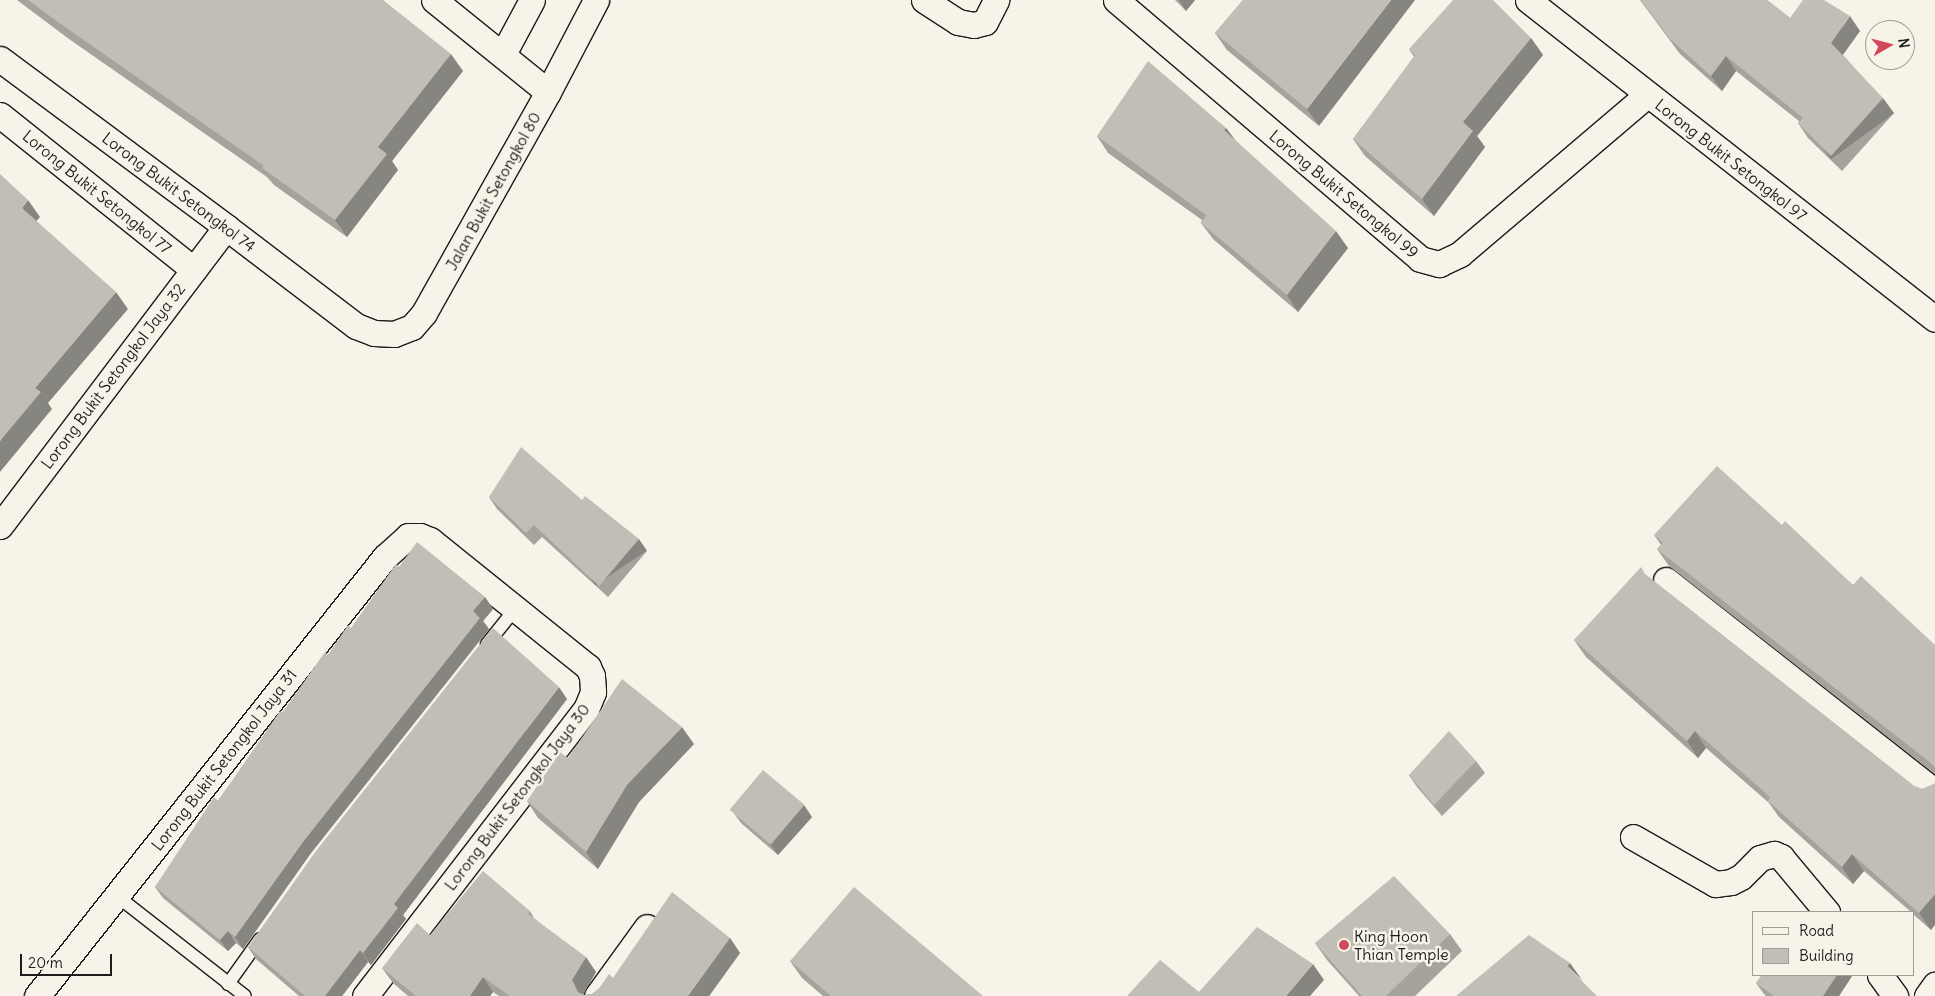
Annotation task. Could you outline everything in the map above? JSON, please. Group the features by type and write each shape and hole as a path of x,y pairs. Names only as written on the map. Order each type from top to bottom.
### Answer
{"street":[{"path":"434,0 504,54 548,92"},
{"path":"504,54 532,0"},
{"name":"Jalan Bukit Setongkol 80","path":"356,326 374,333 394,334 412,327 424,312 548,92 596,0"},
{"path":"924,0 958,22 974,25 985,22 996,0"},
{"name":"Lorong Bukit Setongkol 99","path":"1116,0 1420,259 1439,264 1460,254 1647,95"},
{"name":"Lorong Bukit Setongkol 97","path":"1528,0 1935,319"},
{"name":"Lorong Bukit Setongkol 74","path":"0,59 356,326"},
{"name":"Lorong Bukit Setongkol 77","path":"0,115 194,270"},
{"name":"Lorong Bukit Setongkol Jaya 32","path":"0,526 226,227"},
{"name":"Lorong Bukit Setongkol Jaya 31","path":"37,996 385,557 408,536 420,536"},
{"name":"Lorong Bukit Setongkol Jaya 30","path":"365,996 590,702 593,692 592,676 588,667 430,540 420,536"},
{"path":"1666,580 1935,792"},
{"path":"1633,837 1715,884 1731,882 1741,877 1760,858 1774,854 1781,857 1826,911"},
{"path":"597,996 647,927"},
{"path":"1881,976 1895,996"},
{"path":"1927,996 1935,985"}],"lane":[{"path":"478,656 515,609"},
{"path":"117,896 244,996"},
{"path":"228,984 267,929"}],"building":[{"path":"28,0 383,0 451,54 378,147 387,154 335,220 262,168 264,166"},
{"path":"1243,0 1391,0 1307,109 1215,33"},
{"path":"1453,0 1493,0 1531,38 1463,122 1473,131 1422,199 1353,139 1415,55 1409,49"},
{"path":"1641,0 1767,0 1790,18 1803,0 1824,0 1850,16 1831,43 1883,98 1831,156 1798,123 1803,118 1726,56 1711,76 1670,39"},
{"path":"1148,61 1226,128 1224,130 1336,231 1287,295 1201,223 1206,215 1097,136"},
{"path":"0,174 28,200 22,208 116,292 35,388 41,392 0,441"},
{"path":"521,447 582,500 585,496 639,539 599,586 534,525 526,533 489,497"},
{"path":"1717,466 1782,525 1785,521 1853,585 1861,576 1935,645 1935,768 1657,549 1663,543 1654,535"},
{"path":"417,542 485,597 473,611 480,618 303,842 235,937 228,931 220,940 155,887 214,797 218,801 280,711 282,713 325,652 328,655 348,625 351,628 396,564 399,567"},
{"path":"1641,567 1645,574 1914,786 1922,789 1935,782 1935,894 1919,913 1852,854 1842,867 1768,801 1770,797 1695,731 1687,741 1574,640"},
{"path":"493,628 559,687 394,904 398,908 363,953 360,950 325,996 305,996 248,947 316,851"},
{"path":"622,679 682,727 627,785 586,852 527,801 560,752 568,758"},
{"path":"1449,731 1476,761 1434,805 1409,775"},
{"path":"763,770 804,805 771,845 730,810"},
{"path":"483,871 530,911 528,914 586,957 572,980 578,992 584,995 592,994 598,990 609,974 613,978 672,892 730,938 688,996 510,996 483,977 470,996 416,996 382,968 417,923 430,935"},
{"path":"1394,876 1450,934 1386,996 1362,996 1315,943"},
{"path":"854,887 983,996 831,996 790,961"},
{"path":"1257,927 1313,964 1286,996 1127,996 1160,960 1199,992"},
{"path":"1529,935 1570,963 1567,966 1597,996 1456,996"},
{"path":"1761,976 1836,976 1823,996 1774,996 1756,983"}],"place":[{"name":"King Hoon Thian Temple","path":"1344,945"}]}
